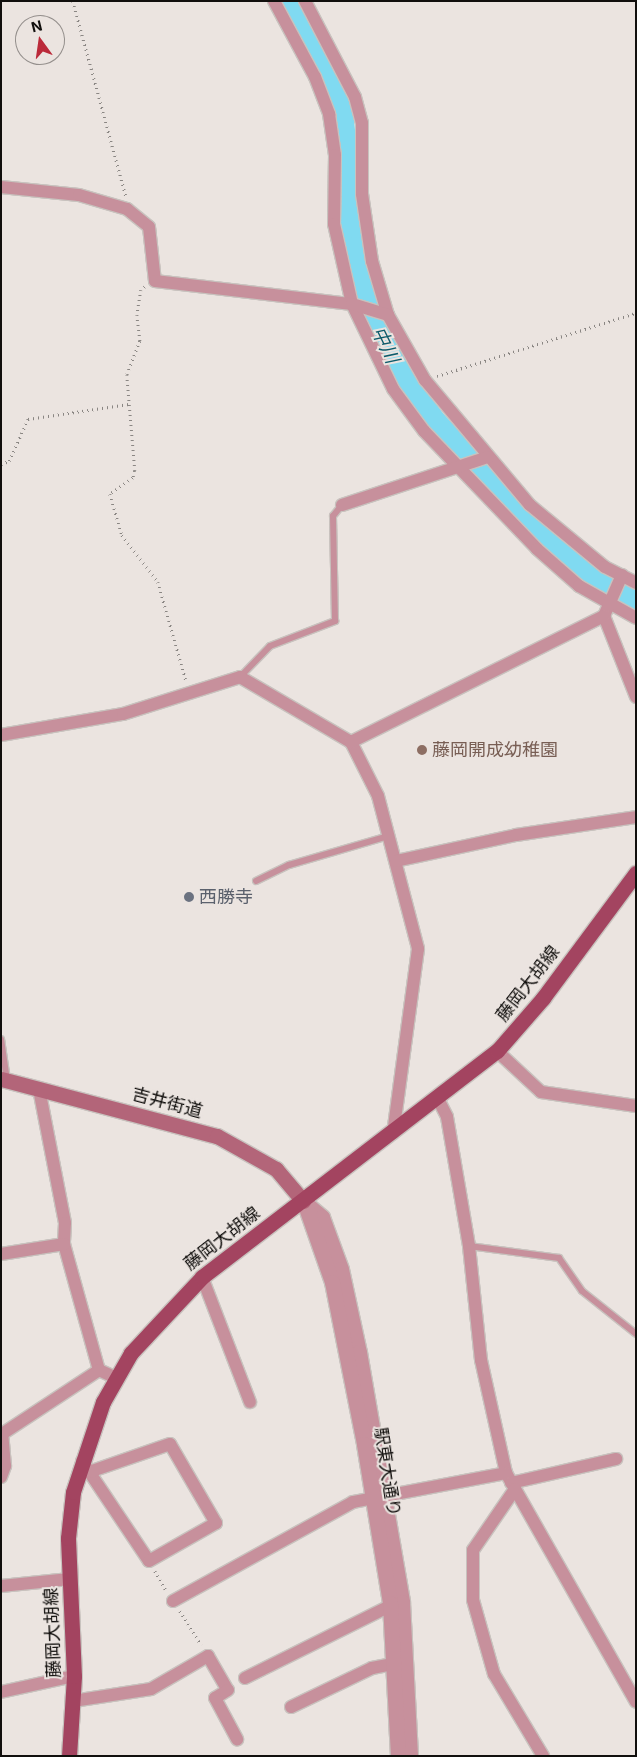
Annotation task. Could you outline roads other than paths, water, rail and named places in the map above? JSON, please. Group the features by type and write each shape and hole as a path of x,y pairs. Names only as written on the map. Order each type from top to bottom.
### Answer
{"main road":[{"name":"藤岡大胡線","path":"68,1756 74,1676 68,1538 87,1466 116,1378 149,1330 202,1278 438,1099 497,1051 543,998 636,872"},
{"name":"吉井街道","path":"4,1080 217,1136 276,1169 303,1201"}],"street":[{"path":"274,1 316,77 329,114 335,155 334,224 352,304 393,389 457,466 537,549 607,610 636,618"},
{"path":"305,1 346,74 362,123 364,202 372,261 388,314 425,380 488,457 548,522 604,568 622,574 636,582"},
{"path":"1,187 78,195 131,212 149,227 155,281 352,304 388,314"},
{"path":"342,506 488,457"},
{"path":"351,742 607,610 622,574"},
{"path":"607,610 636,697"},
{"path":"1,735 123,714 240,677 351,742 378,796 418,949 393,1133"},
{"path":"396,860 516,835 636,817"},
{"path":"497,1051 541,1092 636,1106"},
{"path":"39,1089 65,1224 64,1244 100,1370 116,1378"},
{"path":"438,1099 447,1117 469,1246 481,1360 511,1482 636,1702"},
{"path":"303,1201 322,1218 341,1269 378,1498 402,1602 410,1756"},
{"path":"1,1254 64,1244"},
{"path":"202,1278 250,1402"},
{"path":"1,1477 5,1466 2,1434 100,1370"},
{"path":"170,1444 216,1523 149,1561 87,1466 170,1444"},
{"path":"173,1601 353,1502 511,1482 616,1459"},
{"path":"511,1482 473,1550 473,1600 494,1674 543,1756"},
{"name":"駅東大通り","path":"378,1498 390,1606 398,1756"},
{"path":"1,1586 70,1580"},
{"path":"245,1678 390,1606"},
{"path":"73,1700 151,1689 208,1656 228,1690 215,1698 237,1739"},
{"path":"291,1707 372,1668 393,1664"},
{"path":"1,1692 74,1676"}],"lane":[{"path":"240,677 270,646 336,621 333,516 342,506"},
{"path":"256,881 289,865 389,836"},
{"path":"1,1039 4,1080"},
{"path":"469,1246 559,1258 582,1291 636,1334"}],"waterway":[{"name":"中川","path":"288,1 337,84 355,249 375,329 402,378 433,421 515,509 563,554 636,600"}],"place":[{"name":"藤岡開成幼稚園","path":"422,750"},
{"name":"西勝寺","path":"189,897"}]}
